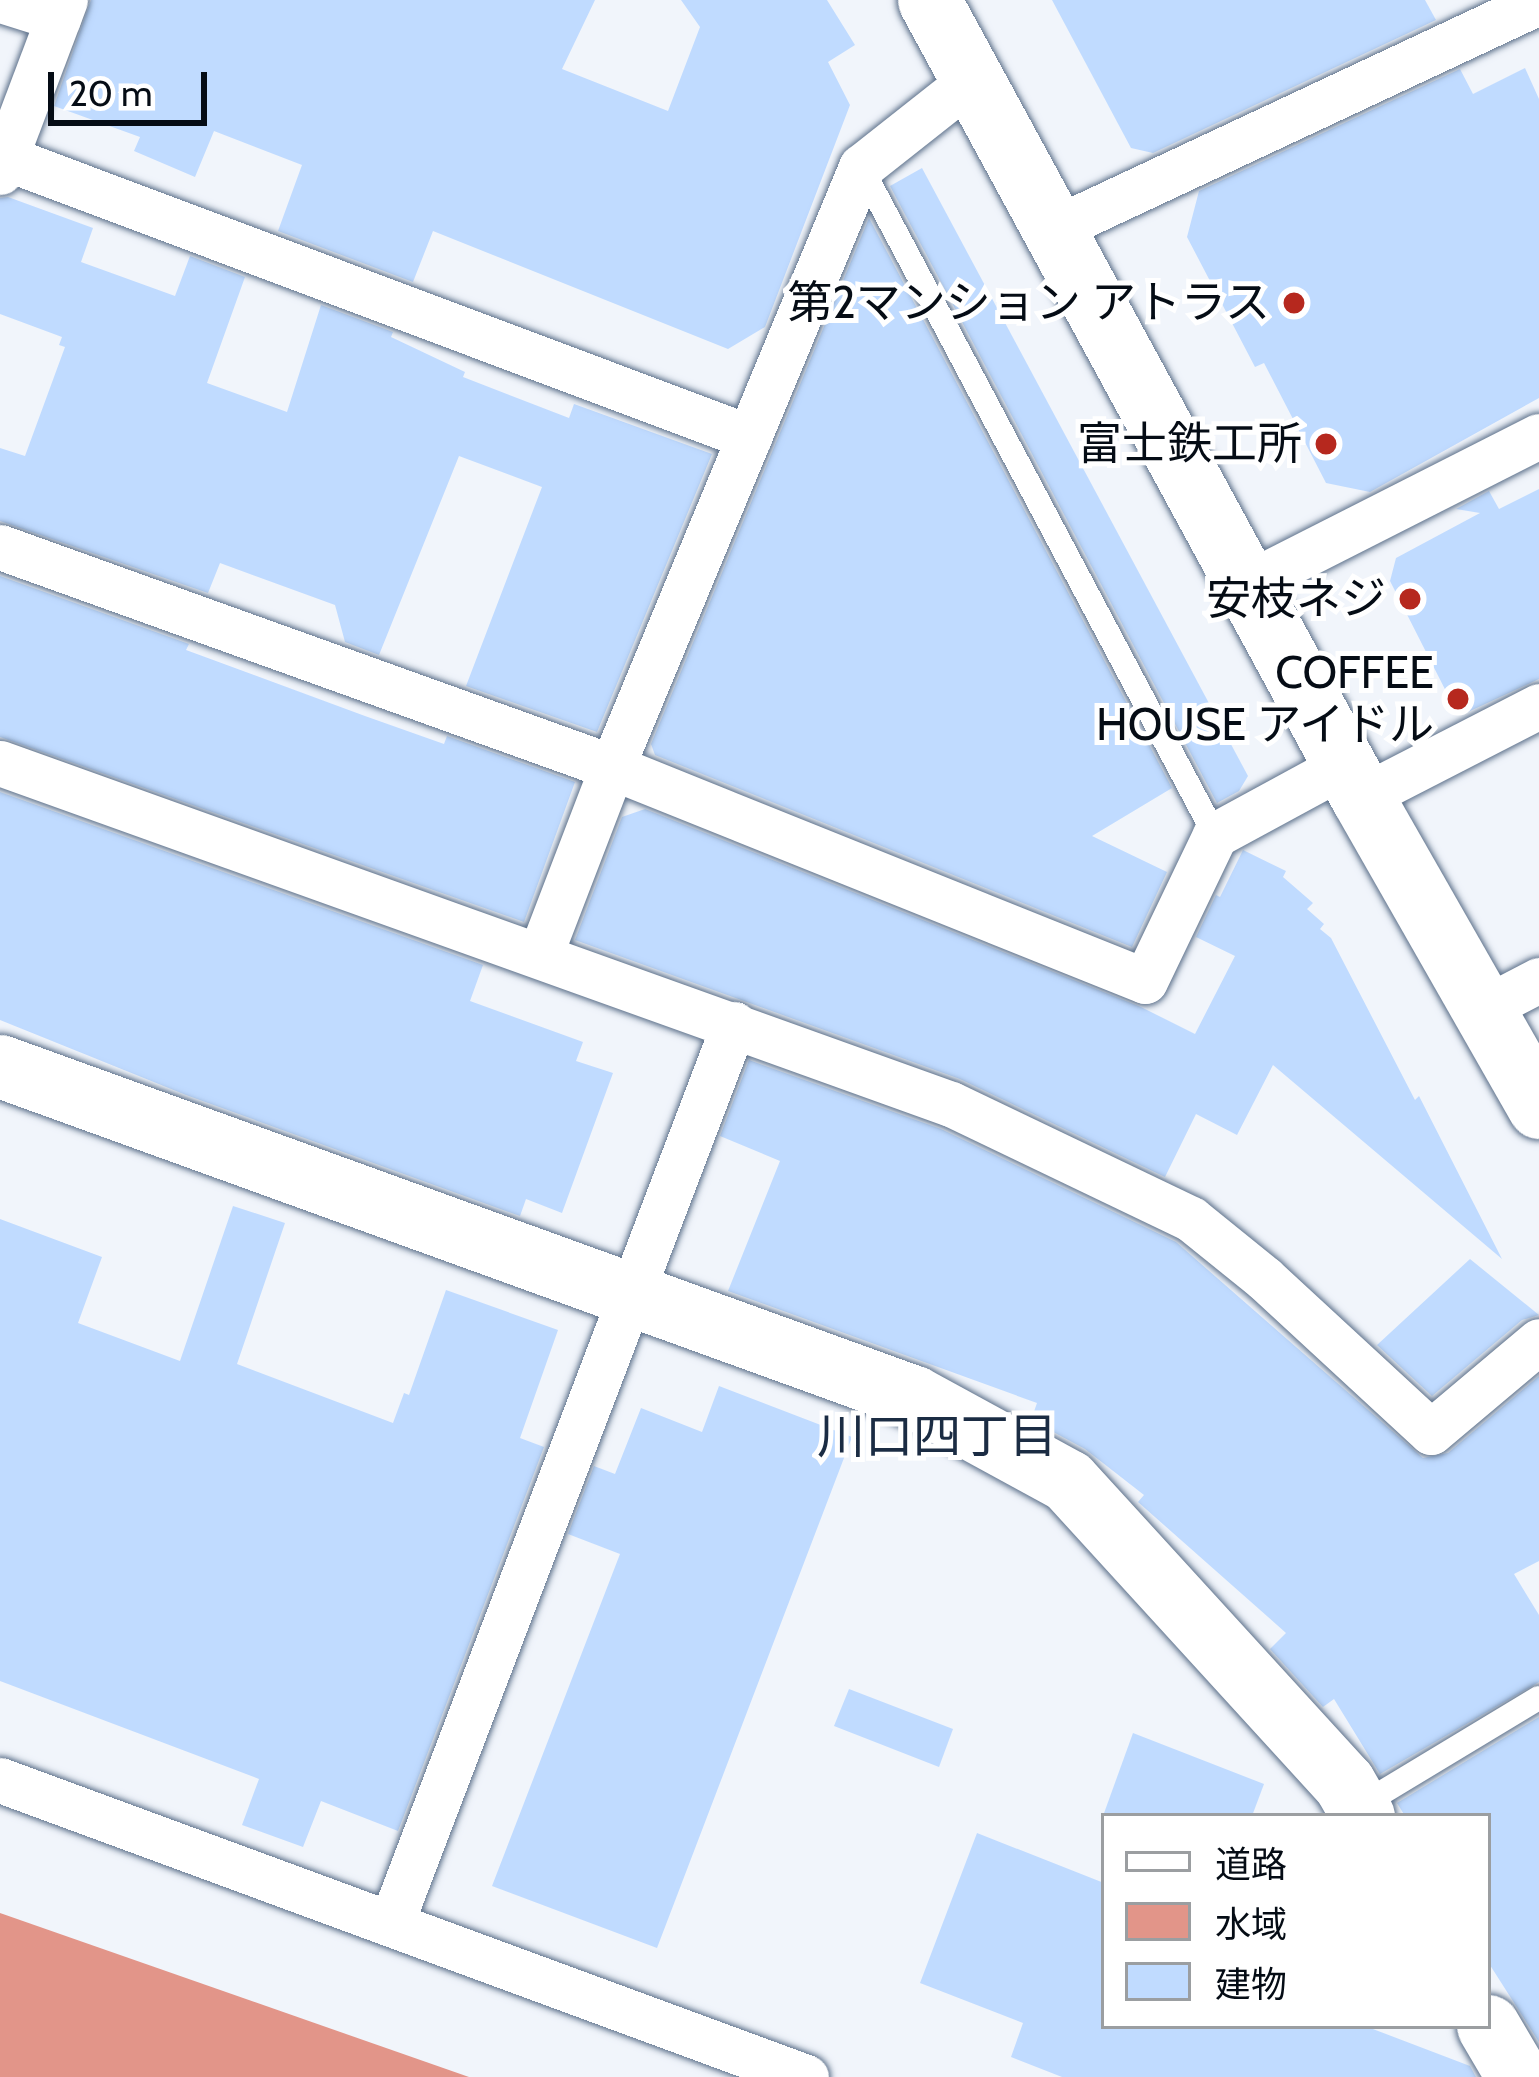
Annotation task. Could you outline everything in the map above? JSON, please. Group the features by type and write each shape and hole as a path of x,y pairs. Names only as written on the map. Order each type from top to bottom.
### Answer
{"street":[{"path":"1,0 62,9 3,165 749,437"},
{"path":"928,0 975,76 1052,230 1353,781 1512,994 1539,1107"},
{"path":"1052,230 1539,2"},
{"path":"539,955 612,766 862,167 975,76"},
{"path":"1247,584 1539,436"},
{"path":"0,547 612,766 1144,981 1215,835 1539,706"},
{"path":"0,763 951,1104 1191,1219 1264,1278 1431,1432 1539,1341"},
{"path":"392,1921 635,1294 734,1024"},
{"path":"0,1066 914,1397 1068,1481 1344,1783 1360,1811"},
{"path":"0,1780 806,2077"},
{"path":"1490,2029 1518,2077"}],"lane":[{"path":"862,167 1215,835"},
{"path":"1360,1811 1539,1698"}],"water":[{"path":"0,1913 469,2077 0,2077"}],"building":[{"path":"91,0 595,0 562,69 668,111 700,27 681,0 827,0 855,45 828,62 850,105 765,327 728,349 433,231 413,282 278,231 302,165 214,131 195,177 134,151 140,137 54,106"},
{"path":"1052,0 1425,0 1436,20 1153,153 1131,148"},
{"path":"1525,68 1539,99 1539,398 1370,492 1326,483 1264,363 1255,367 1187,237 1199,191 1460,69 1473,94"},
{"path":"922,168 1248,776 1239,791 1217,803 890,186"},
{"path":"0,198 93,228 81,262 175,296 190,256 245,277 207,383 287,412 321,305 393,332 391,337 465,372 463,377 569,418 574,404 712,454 597,732 466,686 542,487 459,456 379,655 345,642 335,605 220,563 208,593 0,521 0,448 25,456 65,347 59,345 62,337 0,314"},
{"path":"869,218 1172,788 1092,836 1167,872 1132,947 655,755 651,744"},
{"path":"1539,489 1539,679 1468,712 1456,711 1390,581 1396,558 1480,513 1456,509 1489,491 1499,509"},
{"path":"0,576 189,644 186,650 365,716 444,744 447,736 575,782 524,922 0,737"},
{"path":"0,792 483,965 470,1001 583,1042 576,1061 613,1073 562,1213 526,1199 520,1216 186,1095 0,1020"},
{"path":"645,809 1141,1007 1195,1034 1235,956 1196,937 1216,895 1220,897 1243,850 1286,871 1283,877 1313,903 1307,909 1324,924 1320,929 1331,938 1415,1100 1419,1096 1502,1259 1273,1065 1237,1135 1196,1114 1165,1177 960,1079 575,940 622,817"},
{"path":"749,1060 941,1129 1176,1242 1423,1458 1448,1453 1539,1376 1539,1561 1514,1574 1539,1615 1539,1682 1380,1774 1334,1699 1323,1707 1270,1649 1286,1633 1138,1502 1144,1495 1085,1449 1031,1420 1037,1403 728,1291 780,1161 720,1136"},
{"path":"233,1206 285,1223 237,1364 393,1423 404,1393 409,1395 446,1290 558,1330 520,1438 544,1447 398,1831 321,1801 303,1847 242,1825 259,1779 0,1681 0,1219 102,1257 78,1323 180,1361"},
{"path":"1470,1259 1539,1315 1522,1320 1432,1396 1377,1345"},
{"path":"719,1386 852,1437 657,1948 492,1886 620,1554 568,1534 594,1466 615,1474 641,1408 702,1432"},
{"path":"849,1689 953,1729 939,1767 834,1726"},
{"path":"1539,1717 1539,2042 1491,1967 1491,1813 1403,1813 1397,1803"},
{"path":"1133,1733 1264,1784 1253,1813 1104,1813"},
{"path":"977,1833 1101,1882 1101,2029 1373,2029 1470,2066 1476,2077 1062,2077 1011,2057 1023,2023 920,1983"}],"place":[{"name":"第2マンション アトラス","path":"1294,303"},
{"name":"富士鉄工所","path":"1326,444"},
{"name":"安枝ネジ","path":"1410,599"},
{"name":"COFFEE HOUSE アイドル","path":"1458,699"}],"district":[{"name":"川口四丁目","path":"937,1437"}]}
